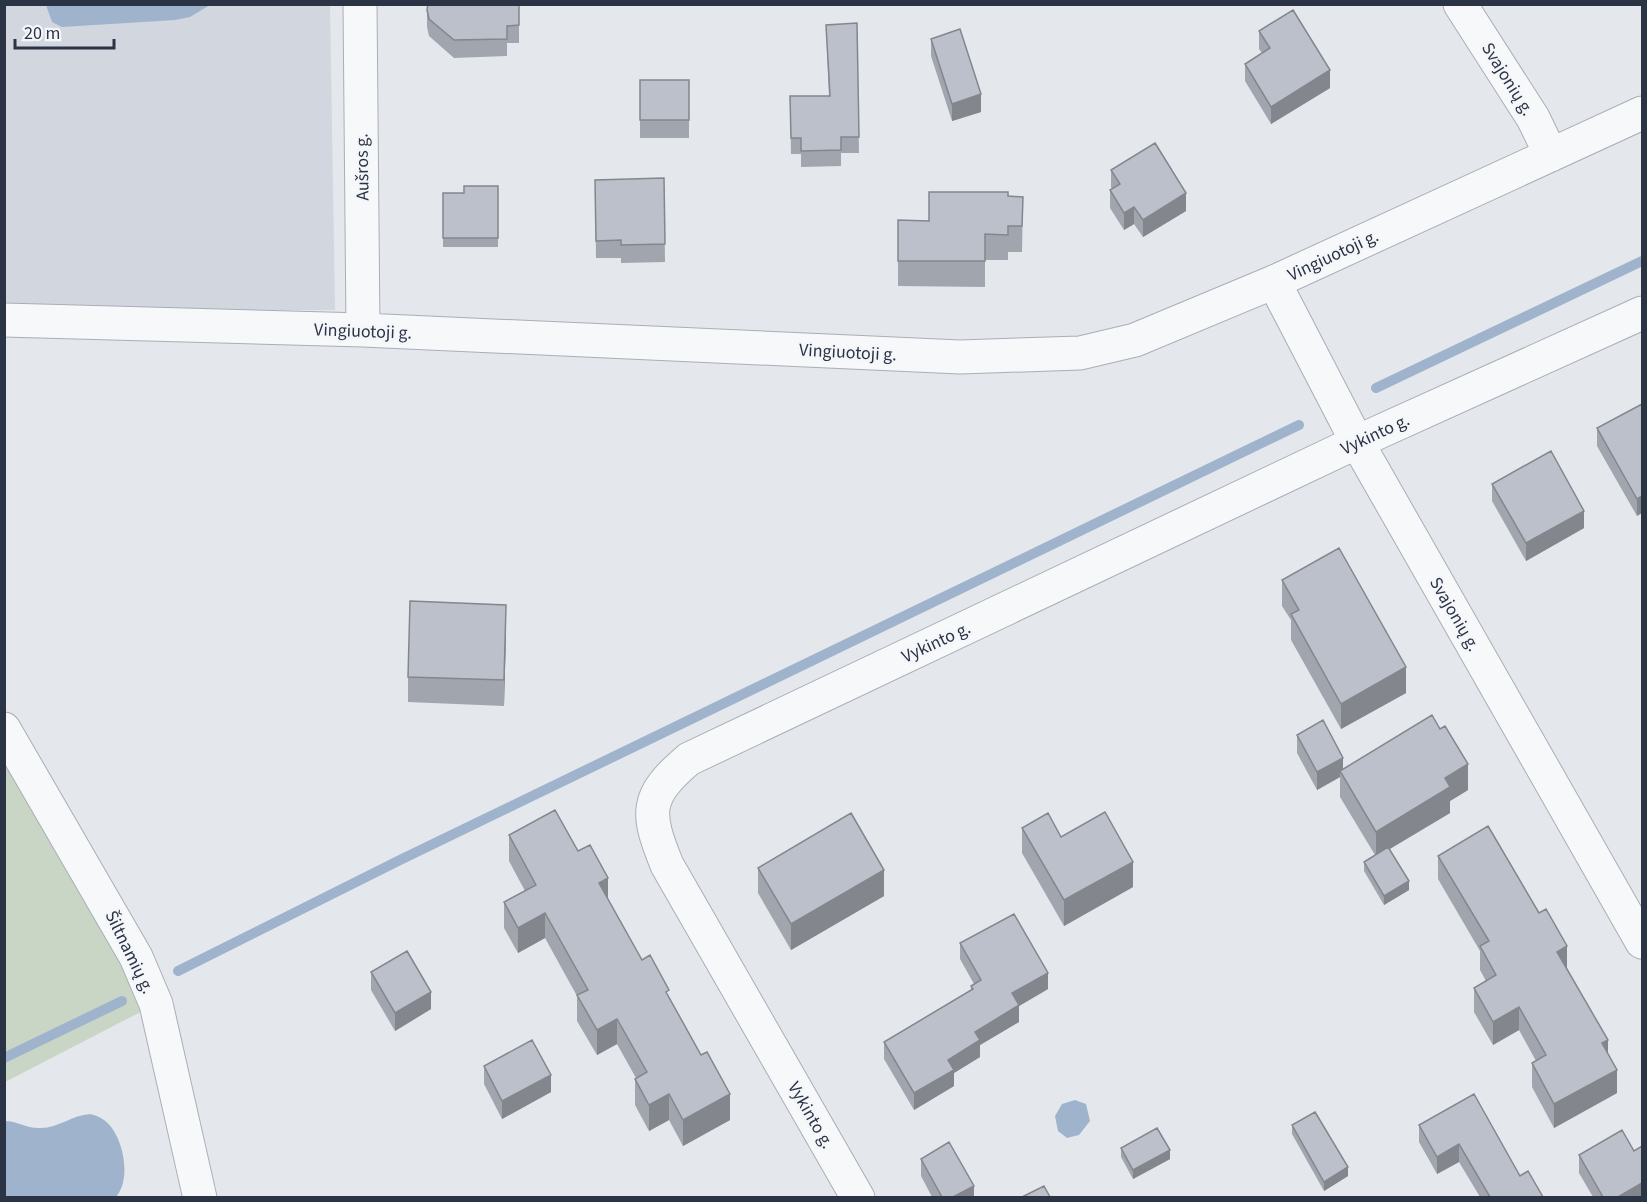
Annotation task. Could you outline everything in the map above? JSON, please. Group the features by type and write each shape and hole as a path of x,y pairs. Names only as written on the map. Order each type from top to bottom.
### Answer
{"street":[{"name":"Aušros g.","path":"360,4 363,330"},
{"name":"Svajonių g.","path":"1460,4 1533,118 1551,155"},
{"name":"Vingiuotoji g.","path":"4,320 363,330 960,357 1028,357 1080,353 1135,340 1274,282 1642,113"},
{"name":"Svajonių g.","path":"1274,282 1357,442 1642,942"},
{"name":"Vykinto g.","path":"858,1197 667,865 653,831 653,805 664,780 688,759 1357,442 1642,313"},
{"name":"Šiltnamių g.","path":"4,729 140,966 156,1004 200,1197"}],"shaded area":[{"path":"4,5 330,5 335,310 5,311"}],"green space":[{"path":"4,729 156,1004 5,1082 4,1082"}],"water":[{"path":"46,4 210,5 190,17 175,20 62,27 52,22"},
{"path":"1075,1100 1086,1104 1090,1121 1079,1135 1067,1138 1058,1131 1055,1116 1062,1104"},
{"path":"90,1114 101,1118 111,1126 121,1146 124,1180 115,1198 5,1197 5,1121 41,1128"}],"building":[{"path":"428,4 519,4 519,25 507,26 507,39 454,40 429,19"},
{"path":"1293,10 1330,70 1271,107 1245,64 1270,48 1259,31"},
{"path":"857,23 859,137 841,137 841,150 801,151 801,138 791,138 790,96 830,96 826,25"},
{"path":"960,29 981,94 952,104 931,39"},
{"path":"640,80 689,80 689,120 640,120"},
{"path":"1155,143 1186,193 1143,220 1134,207 1124,213 1110,190 1120,184 1111,170"},
{"path":"664,178 665,244 621,245 621,240 596,241 595,180"},
{"path":"464,186 498,186 498,238 443,238 443,193 464,193"},
{"path":"929,192 1008,192 1008,196 1023,197 1022,226 1008,226 1008,235 985,234 985,261 898,261 898,220 929,221"},
{"path":"1642,404 1642,496 1637,499 1597,428"},
{"path":"1551,451 1584,511 1526,543 1492,484"},
{"path":"1339,548 1406,667 1341,704 1291,614 1299,610 1282,580"},
{"path":"410,601 506,605 504,680 408,677"},
{"path":"1432,715 1440,729 1445,726 1468,764 1445,778 1450,787 1376,832 1340,771"},
{"path":"1323,720 1343,758 1317,772 1297,735"},
{"path":"555,810 578,851 590,845 608,878 599,883 642,960 650,955 669,990 666,992 701,1055 707,1052 730,1094 683,1120 669,1094 649,1105 635,1079 647,1072 617,1019 597,1030 577,995 588,990 545,913 518,928 504,902 536,885 509,835"},
{"path":"1105,812 1133,862 1064,900 1022,828 1048,813 1061,837"},
{"path":"851,813 884,870 791,924 758,868"},
{"path":"1488,826 1539,913 1546,909 1567,946 1557,952 1608,1040 1602,1043 1617,1070 1554,1104 1532,1063 1546,1055 1519,1007 1493,1022 1474,988 1496,975 1480,946 1489,941 1438,856"},
{"path":"1388,847 1409,881 1384,896 1364,862"},
{"path":"1014,914 1048,973 1012,993 1019,1005 975,1032 980,1040 948,1060 954,1070 914,1093 884,1042 973,989 971,986 981,980 960,943"},
{"path":"407,951 431,992 395,1013 371,972"},
{"path":"532,1040 551,1075 502,1101 484,1066"},
{"path":"1474,1094 1520,1176 1528,1171 1543,1197 1490,1197 1459,1144 1437,1157 1419,1125"},
{"path":"1315,1112 1348,1167 1324,1182 1292,1125"},
{"path":"1157,1128 1170,1150 1133,1170 1121,1148"},
{"path":"1622,1130 1634,1151 1642,1146 1642,1183 1618,1197 1603,1197 1579,1155"},
{"path":"949,1142 974,1186 953,1197 942,1197 921,1159"},
{"path":"1044,1186 1050,1197 1022,1197"}],"waterway":[{"path":"1376,388 1642,261"},
{"path":"178,971 400,860 1299,425"},
{"path":"4,1058 122,1001"}]}
